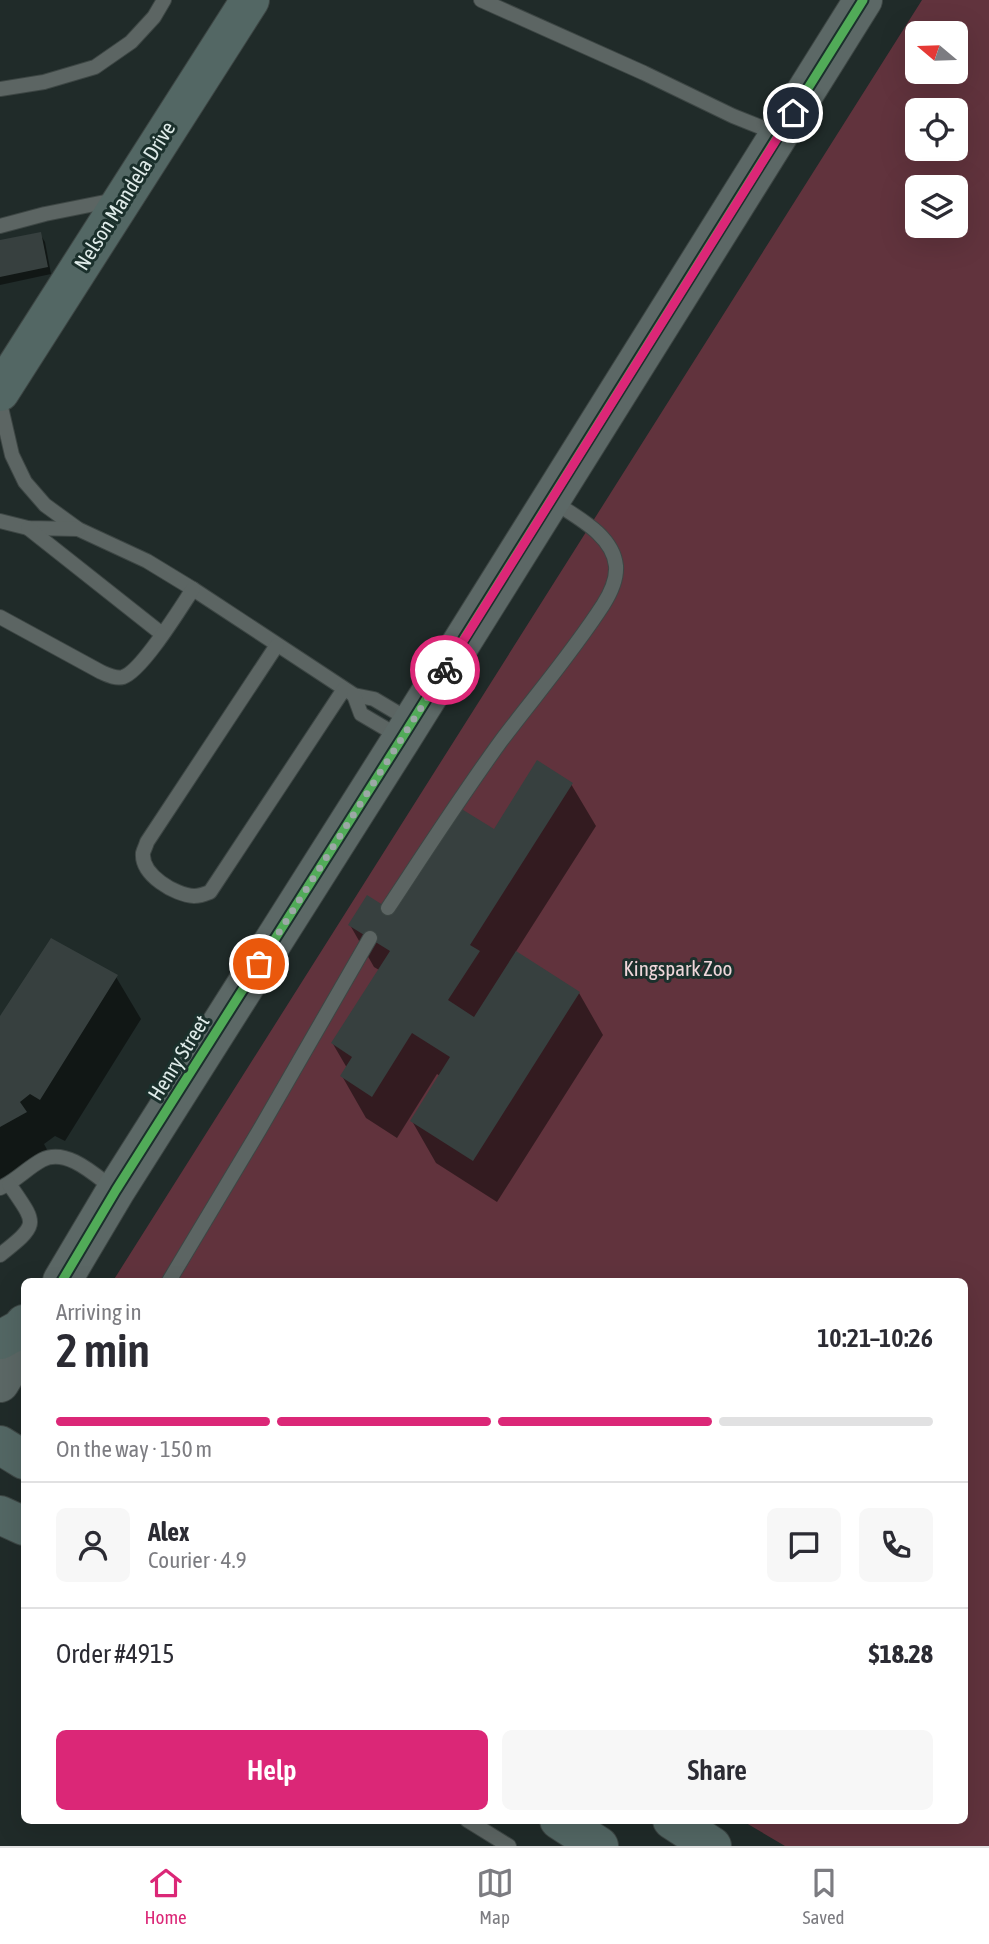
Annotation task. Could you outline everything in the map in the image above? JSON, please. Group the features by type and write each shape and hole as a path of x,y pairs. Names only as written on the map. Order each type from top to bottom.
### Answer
{"highway":[{"name":"Nelson Mandela Drive","path":"0,392 250,0"},
{"path":"0,1340 21,1328"},
{"path":"0,1446 21,1458"},
{"path":"0,1515 21,1526"},
{"path":"565,1824 599,1846"},
{"path":"651,1824 674,1846"},
{"path":"678,1824 712,1846"}],"street":[{"name":"Henry Street","path":"64,1278 863,0"},
{"path":"0,1383 21,1348"}],"lane":[{"path":"0,89 44,82 95,67 131,42 164,0"},
{"path":"481,0 779,135"},
{"path":"0,226 124,198"},
{"path":"0,403 12,455 25,482 45,505 78,529 147,561 193,589 349,692 361,714 407,730"},
{"path":"388,908 451,811 604,604 614,584 616,565 609,546 596,531 551,500"},
{"path":"0,522 28,528 78,529"},
{"path":"28,528 162,634"},
{"path":"0,617 101,672 112,677 123,677 134,670 193,589"},
{"path":"277,645 147,842 143,853 145,862 161,883 179,893 197,896 210,892 349,692"},
{"path":"171,1278 370,938"},
{"path":"0,1255 25,1234 31,1223 28,1212 4,1186 43,1160 55,1156 79,1164 116,1191"},
{"path":"473,1824 509,1846"}],"green space":[{"name":"Kingspark Zoo","path":"922,0 989,0 989,1846 785,1846 748,1824 968,1824 968,1278 115,1278 905,27 905,84 968,84 968,21 909,21"}],"building":[{"path":"41,232 48,267 0,277 0,240"},
{"path":"537,760 573,783 470,945 480,951 448,1000 474,1017 516,951 580,992 473,1161 410,1121 450,1057 412,1033 372,1097 340,1076 352,1057 331,1043 390,951 348,925 367,895 394,912 460,808 494,829"},
{"path":"51,938 118,975 40,1100 30,1094 20,1102 27,1112 0,1127 0,1016"}],"cycle path":[{"path":"64,1278 116,1190 863,0"}],"way so far":[{"path":"259,964 445,670"}],"route":[{"path":"445,670 793,113"}]}
